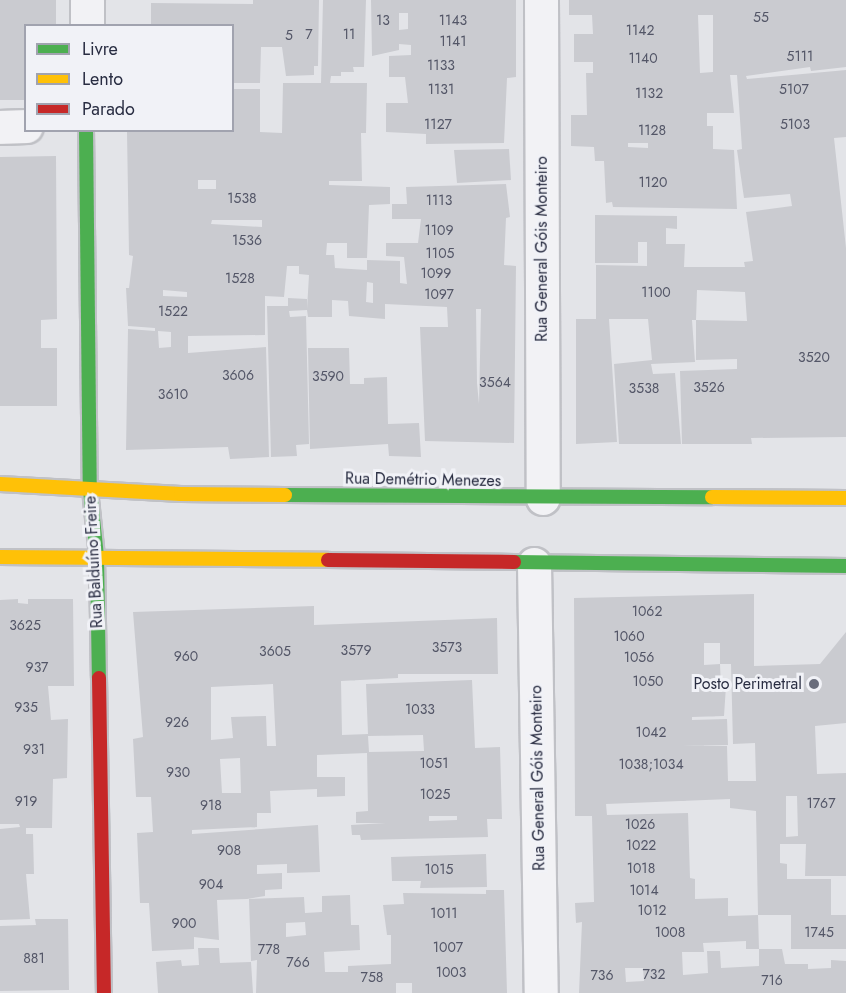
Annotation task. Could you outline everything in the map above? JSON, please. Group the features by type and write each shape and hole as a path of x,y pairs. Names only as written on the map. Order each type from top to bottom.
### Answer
{"main road":[{"name":"Rua Balduíno Freire","path":"86,132 90,490 97,557 104,993"},
{"name":"Rua Demétrio Menezes","path":"0,484 90,490 543,498 846,498"},
{"path":"0,557 846,566"}],"street":[{"path":"87,0 87,24"},
{"name":"Rua General Góis Monteiro","path":"541,0 543,498"},
{"path":"0,126 24,126"},
{"name":"Rua General Góis Monteiro","path":"534,564 542,993"}],"building":[{"path":"0,0 56,0 56,24 24,24 24,100 0,100"},
{"path":"253,0 319,0 318,66 314,66 314,75 286,76 282,47 261,47 260,83 234,83 234,24 151,24 151,3 253,4"},
{"path":"323,0 366,0 364,67 353,67 354,72 341,72 341,76 331,76 330,83 367,83 366,133 361,133 362,181 329,181 329,185 390,187 390,204 369,205 367,258 347,258 347,243 327,243 326,255 334,255 335,268 367,270 367,260 400,261 400,283 407,284 404,257 386,256 386,243 418,243 421,219 392,219 392,204 407,204 406,187 506,184 510,217 506,218 504,265 516,266 514,443 425,441 420,327 448,327 447,307 385,304 385,319 349,316 348,301 332,300 332,317 308,317 307,310 289,311 290,317 306,316 309,444 296,445 297,456 271,457 267,306 288,306 288,298 307,299 307,309 309,275 299,274 299,266 287,266 284,297 265,296 265,335 188,336 188,353 266,347 269,457 230,459 228,447 126,450 128,329 155,331 155,328 128,326 126,288 129,288 133,256 129,255 127,132 234,132 234,89 260,89 260,132 282,133 283,83 321,83","holes":["198,180 216,180 216,189 198,189","212,220 262,220 262,227 211,224","367,282 373,283 373,303 366,302","163,290 187,292 187,297 163,296","476,309 481,309 479,404","158,331 171,332 171,347 159,348"]},
{"path":"371,0 516,0 516,77 507,78 504,143 426,144 426,134 386,132 386,103 408,103 405,77 389,77 389,56 411,55 411,45 399,44 399,50 372,56","holes":["399,13 408,13 408,29 399,30"]},
{"path":"569,0 846,0 846,67 811,71 810,67 746,76 747,79 846,70 846,137 834,138 846,248 846,437 751,438 752,444 682,444 680,371 737,369 737,359 696,360 696,320 692,320 695,362 651,364 653,374 675,373 681,444 619,444 614,364 652,360 648,319 609,319 617,442 576,444 576,319 596,319 596,265 647,266 647,242 638,242 638,263 595,263 595,215 677,216 677,229 666,228 666,244 685,244 684,267 745,267 744,262 753,261 746,212 792,206 790,194 744,198 737,150 742,149 737,75 730,75 734,113 707,113 707,126 713,126 713,149 734,150 737,209 613,207 612,202 606,203 604,161 595,161 594,147 571,146 571,115 587,115 586,73 593,73 593,62 574,62 574,34 593,34 592,15 569,15","holes":["698,15 713,15 713,72 700,73","628,143 648,143 648,148 628,147","697,290 745,292 747,321 696,320"]},
{"path":"509,149 511,180 457,183 454,150"},
{"path":"56,156 57,319 41,320 41,348 57,348 57,406 0,406 0,157"},
{"path":"308,348 349,348 350,384 364,384 364,378 387,377 388,424 419,423 421,457 389,456 388,444 310,449"},
{"path":"754,594 754,666 820,664 846,632 846,723 815,726 817,774 846,773 846,876 805,876 806,844 780,844 780,863 787,864 787,879 831,879 831,915 846,915 846,949 791,949 791,915 758,915 759,949 782,949 785,964 808,964 808,969 831,968 831,960 846,961 846,993 579,993 582,922 576,923 575,903 594,902 592,816 575,816 574,598","holes":["704,643 720,643 720,664 704,665","720,664 731,664 733,744 755,743 756,781 728,781 727,746 682,746 728,745 727,719 692,720 692,717 724,716 726,686 721,687","786,796 797,796 798,836 786,837","730,799 730,808 756,811 758,915 728,916 728,898 695,899 695,879 690,878 688,813 607,815 606,804","746,941 746,949 759,949 759,966 721,968 720,951 707,951 708,973 683,975 682,952 704,952 703,943","625,968 643,968 644,981 626,982"]},
{"path":"18,599 18,603 28,604 28,599 73,599 74,686 48,686 51,720 68,719 67,778 53,779 52,828 26,828 26,834 33,834 34,874 26,874 30,919 0,920 0,829 20,827 19,824 0,824 0,600"},
{"path":"314,606 314,625 497,618 498,674 398,674 398,678 341,681 342,735 368,734 366,684 472,680 475,748 500,747 502,819 487,819 488,837 361,840 360,835 352,835 351,825 386,823 356,823 356,812 368,811 367,753 317,755 317,777 345,777 345,796 317,797 317,789 270,791 271,813 257,813 257,827 192,830 192,834 318,825 320,872 287,873 287,864 257,865 257,874 282,873 282,889 265,890 265,896 217,900 219,940 194,937 194,949 152,951 149,903 140,903 137,833 153,832 151,797 136,797 133,739 143,737 133,612","holes":["273,684 276,746 267,746 266,716 231,717 233,738 211,740 211,687","423,735 424,751 369,752 368,736","240,758 241,793 222,793 220,759","429,816 457,816 457,820 429,821"]},
{"path":"486,854 487,887 420,888 421,881 392,881 391,857"},
{"path":"486,890 504,890 507,993 412,993 412,983 396,983 396,993 256,993 257,960 251,961 249,899 304,897 305,913 322,912 322,896 350,895 351,925 359,925 360,950 324,952 325,972 348,972 348,966 391,964 391,935 387,935 383,905 404,904 403,893 486,894","holes":["305,922 306,935 286,937 286,923"]},
{"path":"35,919 68,919 69,990 0,991 0,926 36,925"},
{"path":"198,948 219,948 220,963 251,962 253,993 158,993 156,962 181,960 182,966 199,965"}],"traffic: fast":[{"path":"86,132 90,490 97,557 99,678"},
{"path":"285,495 712,497"},
{"path":"514,562 846,566"}],"traffic: slow":[{"path":"0,484 181,494 285,495"},
{"path":"712,497 846,498"},
{"path":"0,557 328,560"}],"traffic: jam":[{"path":"328,560 514,562"},
{"path":"99,678 104,993"}],"place":[{"name":"Posto Perimetral","path":"814,684"}]}
